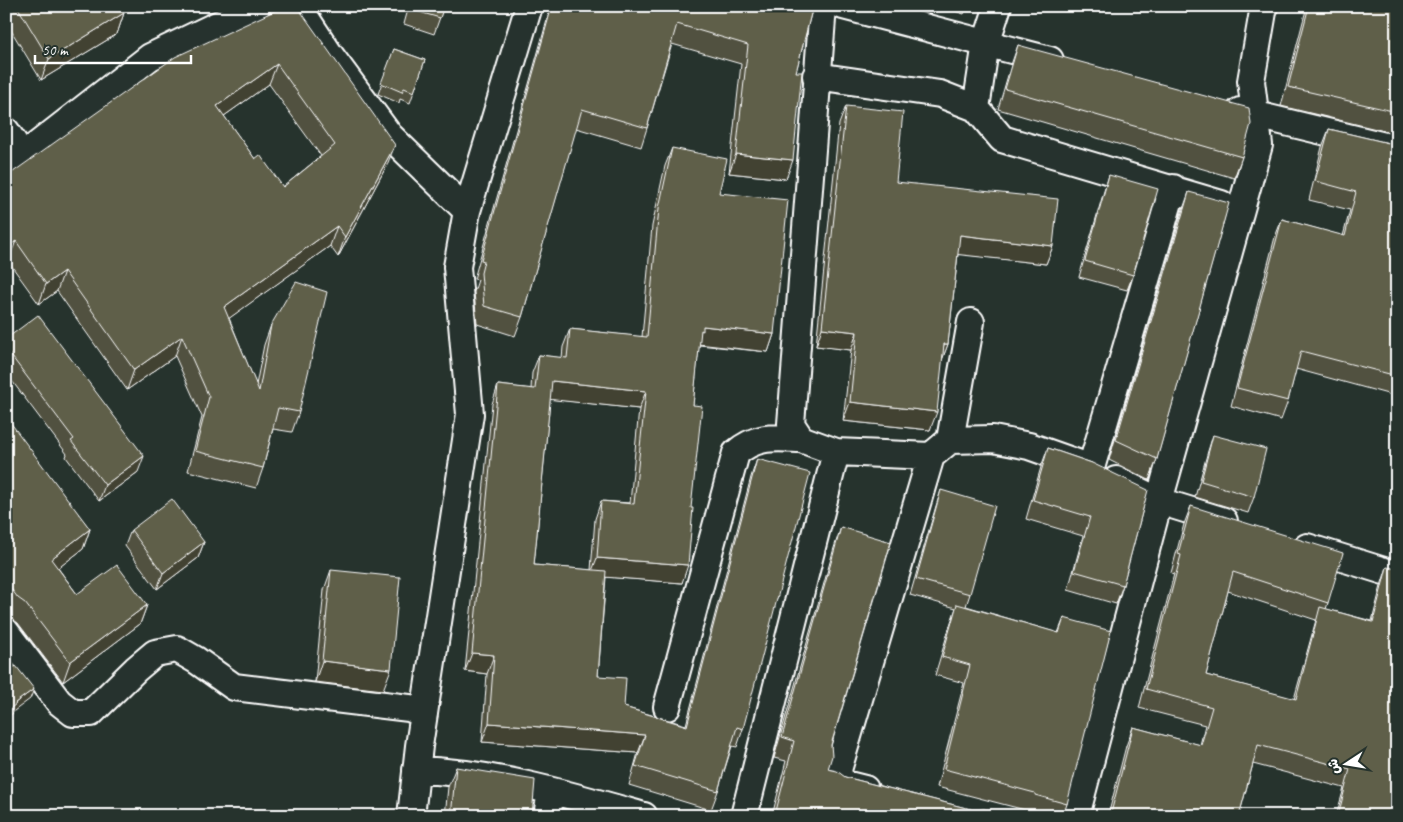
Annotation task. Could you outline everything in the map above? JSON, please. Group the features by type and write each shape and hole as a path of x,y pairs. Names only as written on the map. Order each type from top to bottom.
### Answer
{"street":[{"path":"6,131 15,162 150,57 257,6"},
{"path":"298,6 330,56 389,135 467,211"},
{"path":"411,816 424,714 470,414 457,267 467,211 529,6"},
{"path":"801,439 791,424 816,76 823,6"},
{"path":"843,6 1070,65"},
{"path":"976,108 986,43 998,6"},
{"path":"1076,816 1160,501 1259,145 1251,81 1264,6"},
{"path":"816,76 940,94 976,108 1002,140 1174,188 1241,210"},
{"path":"1218,104 1255,116 1397,149"},
{"path":"1091,468 1174,188"},
{"path":"887,795 841,783 838,770 941,448 971,322"},
{"path":"668,707 736,453 747,443 768,437 801,439 836,452 941,448 993,439 1029,446 1091,468 1160,501 1245,527"},
{"path":"744,816 836,452"},
{"path":"1283,539 1397,574"},
{"path":"6,632 59,702 73,713 91,713 155,653 177,649 234,687 409,708 424,714"},
{"path":"416,770 457,771 549,804 644,816"}],"building":[{"path":"17,6 120,6 124,13 49,59"},
{"path":"285,6 297,6 395,145 345,237 337,226 224,307 259,391 271,325 296,282 327,292 299,412 278,408 263,468 195,451 209,397 182,336 134,370 64,271 46,284 16,241 6,248 6,177 175,57","holes":["277,64 335,145 283,187 260,155 255,159 217,106"]},
{"path":"410,6 444,6 440,18 409,9"},
{"path":"552,6 813,6 796,72 802,72 793,160 736,154 748,45 677,24 647,128 582,109 522,317 484,306 481,273 484,261 481,260"},
{"path":"1309,6 1397,6 1397,112 1288,87"},
{"path":"1018,45 1249,108 1251,124 1242,157 1005,89"},
{"path":"394,49 425,60 414,92 404,88 402,92 381,83"},
{"path":"846,106 903,112 896,182 1058,199 1053,246 960,235 948,344 944,344 937,412 850,402 857,332 822,328"},
{"path":"1329,129 1397,145 1397,293 1390,319 1397,321 1397,376 1301,351 1288,401 1237,388 1282,219 1345,236 1356,192 1315,181"},
{"path":"672,148 727,159 719,193 788,200 774,334 703,326 703,331 701,330 693,405 702,406 691,508 693,508 688,565 597,558 601,501 634,504 646,391 552,381 534,565 606,571 598,676 626,678 624,707 687,726 757,459 810,473 743,729 737,727 718,791 635,766 645,735 489,723 494,655 472,653 498,385 535,389 539,355 567,358 570,329 647,337 659,208"},
{"path":"1109,175 1158,189 1133,275 1085,261"},
{"path":"1189,192 1229,203 1157,459 1116,440"},
{"path":"38,315 144,456 105,485 71,441 74,439 6,349 6,339"},
{"path":"10,422 90,529 51,559 77,594 117,565 147,605 70,662 25,603 18,598 6,582 6,425"},
{"path":"1213,435 1266,449 1254,497 1201,481"},
{"path":"1048,448 1092,463 1148,490 1123,585 1074,571 1090,517 1033,500"},
{"path":"941,490 995,506 970,594 916,579"},
{"path":"172,499 204,542 163,573 131,530"},
{"path":"1191,506 1343,553 1328,603 1233,572 1206,675 1296,699 1320,607 1373,622 1387,567 1397,569 1397,816 1338,816 1350,769 1258,745 1239,816 1113,816 1114,813 1111,813 1133,727 1201,745 1212,707 1146,689 1181,555 1178,554"},
{"path":"841,527 891,542 831,745 832,756 828,769 837,771 845,777 974,810 984,809 1011,816 782,816 783,813 776,811 794,741 782,737"},
{"path":"331,570 400,577 391,669 322,661"},
{"path":"957,604 1059,633 1064,618 1111,631 1067,804 1035,795 1035,793 944,769 970,665 942,657"},
{"path":"16,666 34,689 6,712 6,673"},
{"path":"456,767 535,780 532,816 451,816"}]}
